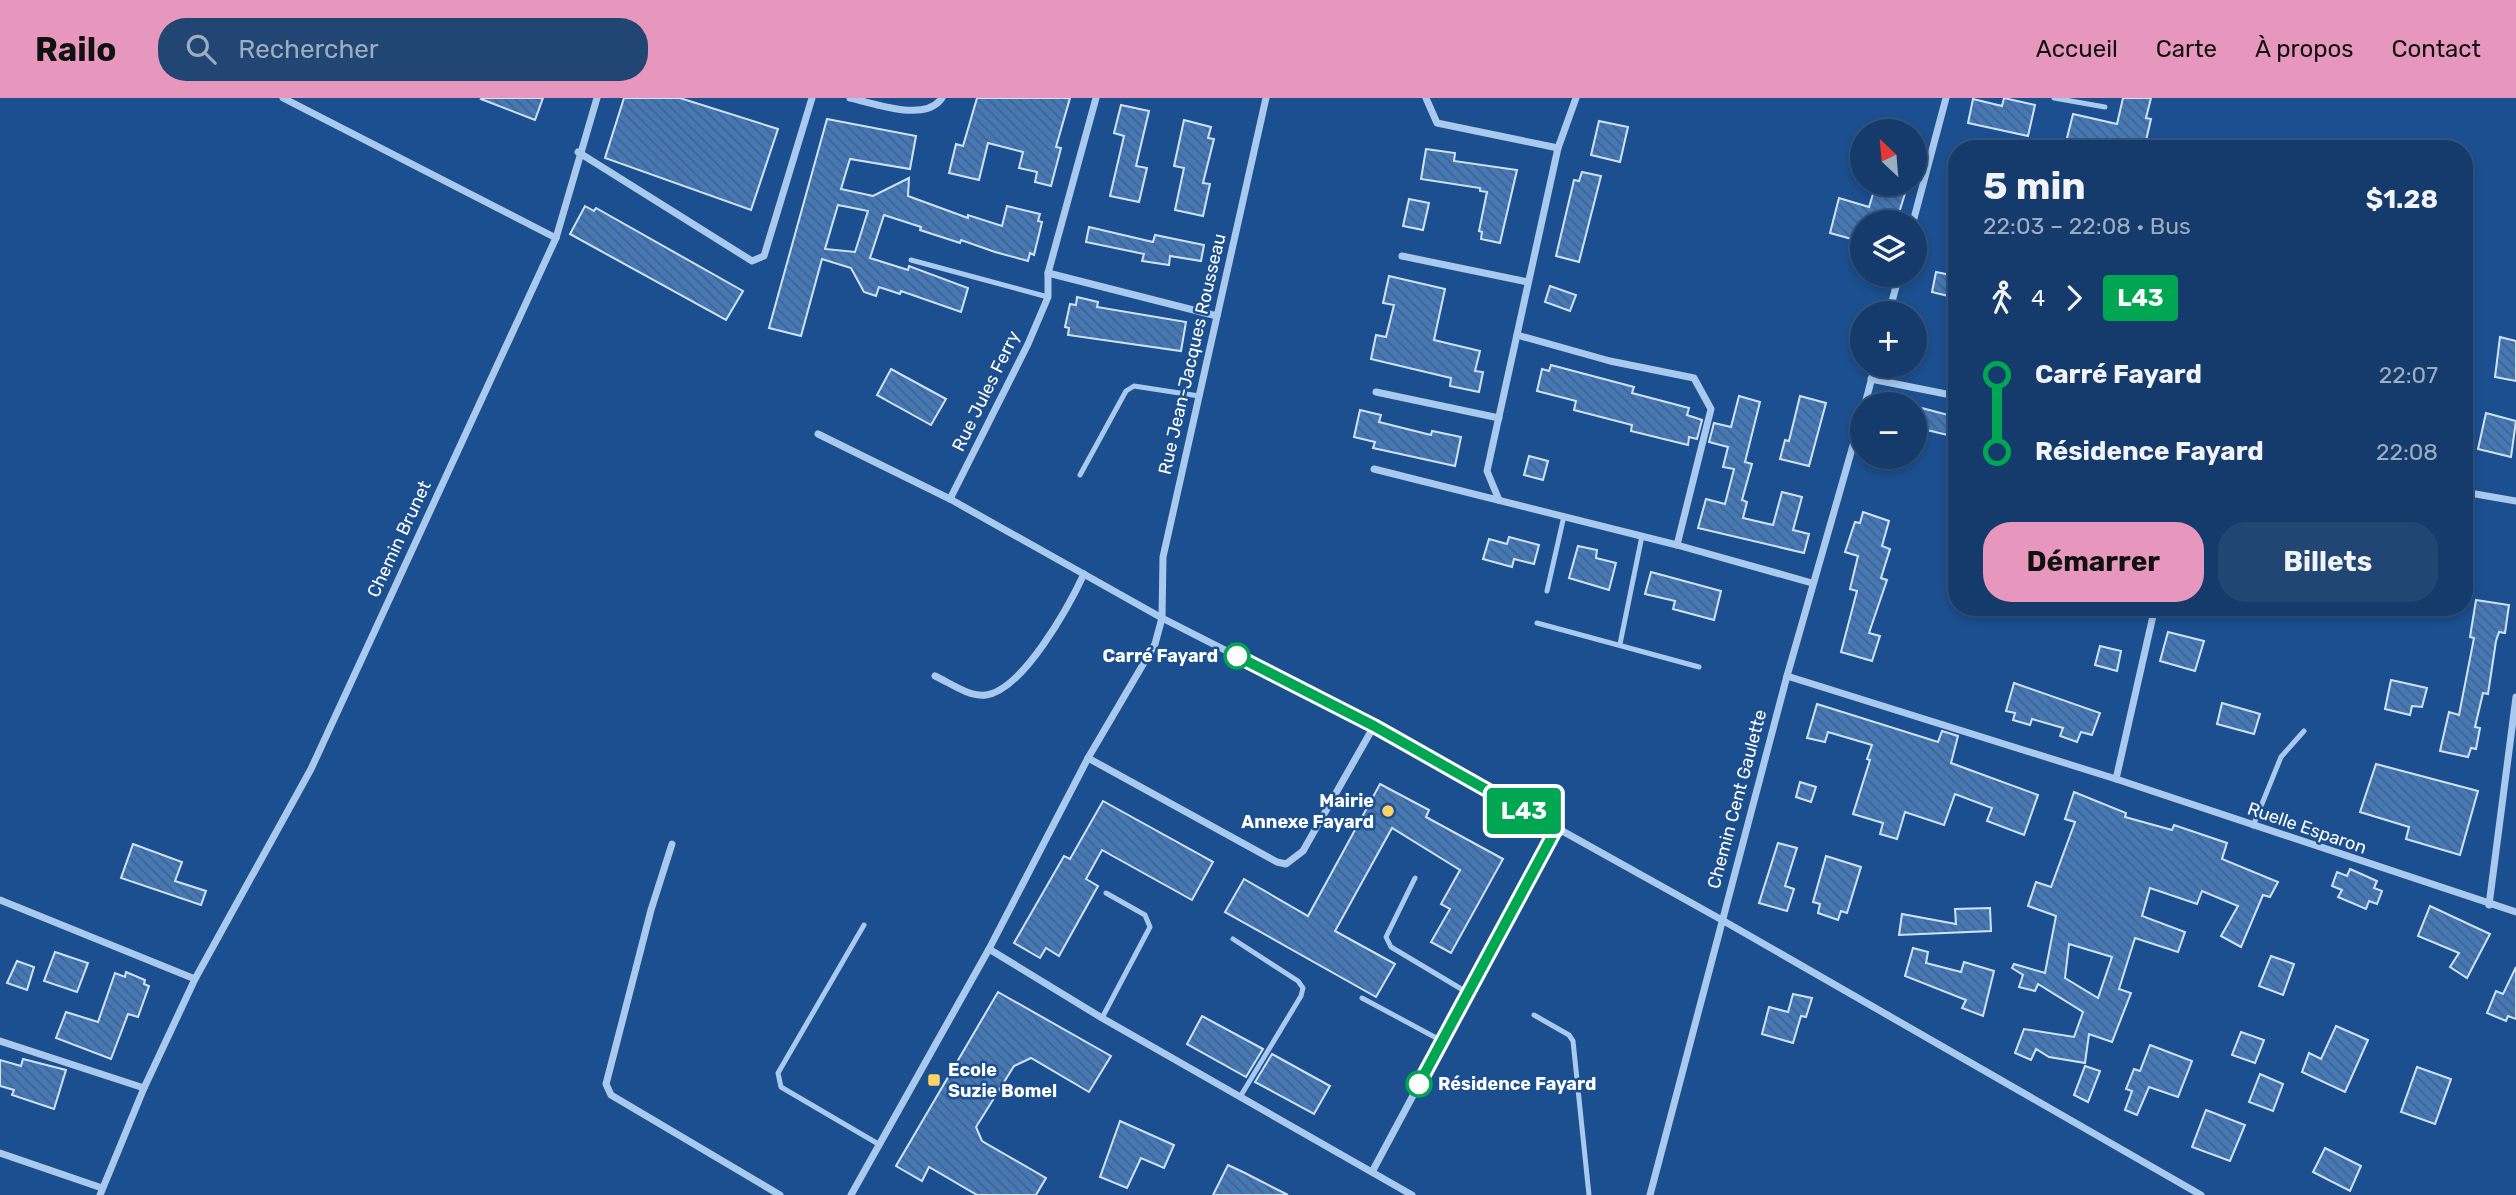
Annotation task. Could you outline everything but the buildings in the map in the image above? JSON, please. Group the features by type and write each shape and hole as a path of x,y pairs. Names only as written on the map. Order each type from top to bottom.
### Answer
{"street":[{"path":"283,98 556,238"},
{"name":"Chemin Brunet","path":"0,1153 101,1192 144,1088 195,979 311,769 556,238 578,152 597,98"},
{"path":"578,152 752,261 764,256 812,98"},
{"path":"850,98 909,110 926,109 938,104 942,98"},
{"name":"Rue Jules Ferry","path":"950,499 1028,344 1048,297 1048,273 1096,98"},
{"name":"Rue Jean-Jacques Rousseau","path":"851,1195 989,948 1088,758 1155,644 1162,618 1163,556 1266,98"},
{"path":"1426,98 1437,123 1558,148"},
{"path":"1499,499 1487,471 1558,148 1576,98"},
{"path":"1916,210 1946,98"},
{"path":"1402,256 1528,282"},
{"path":"1048,273 1217,316"},
{"path":"1517,335 1610,361 1694,378 1711,409 1676,545"},
{"path":"1867,392 1871,379 1948,394"},
{"path":"1376,392 1499,418"},
{"path":"818,434 950,499 1162,618 1374,726 1722,920 2201,1195"},
{"name":"Chemin Cent Gaulette","path":"1650,1195 1812,583 1850,455"},
{"path":"1374,469 1642,536 1812,583"},
{"path":"2473,494 2516,501"},
{"path":"935,676 967,692 984,696 1002,690 1057,624 1084,574"},
{"path":"2116,779 2153,616"},
{"name":"Ruelle Esparon","path":"1787,676 2116,779 2516,912"},
{"path":"2489,905 2516,697"},
{"path":"1088,758 1277,862 1286,864 1303,851 1374,726"},
{"path":"1372,1172 1556,829"},
{"path":"672,845 651,910 606,1084 611,1095 780,1195"},
{"path":"0,900 195,979"},
{"path":"989,948 1102,1018 1412,1195"},
{"path":"0,1041 144,1088"}],"lane":[{"path":"2054,98 2105,107"},
{"path":"911,260 1048,297"},
{"path":"1080,475 1126,391 1135,386 1199,396"},
{"path":"1547,591 1564,516"},
{"path":"1620,643 1642,536"},
{"path":"1537,623 1620,643 1699,667"},
{"path":"2253,826 2281,757 2304,731"},
{"path":"1415,878 1385,936 1391,947 1468,993"},
{"path":"1102,1018 1150,927 1146,915 1106,893"},
{"path":"864,925 778,1073 778,1080 781,1087 880,1145"},
{"path":"1233,939 1298,981 1303,988 1301,996 1240,1097"},
{"path":"1362,998 1442,1041"},
{"path":"1535,1014 1569,1035 1573,1041 1589,1195"}],"bus line":[{"name":"L43","path":"1237,656 1374,726 1556,829 1419,1084"}],"place":[{"name":"Carré Fayard","path":"1237,656"},
{"name":"Mairie Annexe Fayard","path":"1388,811"},
{"name":"Ecole Suzie Bomel","path":"934,1080"},
{"name":"Résidence Fayard","path":"1419,1084"}]}
